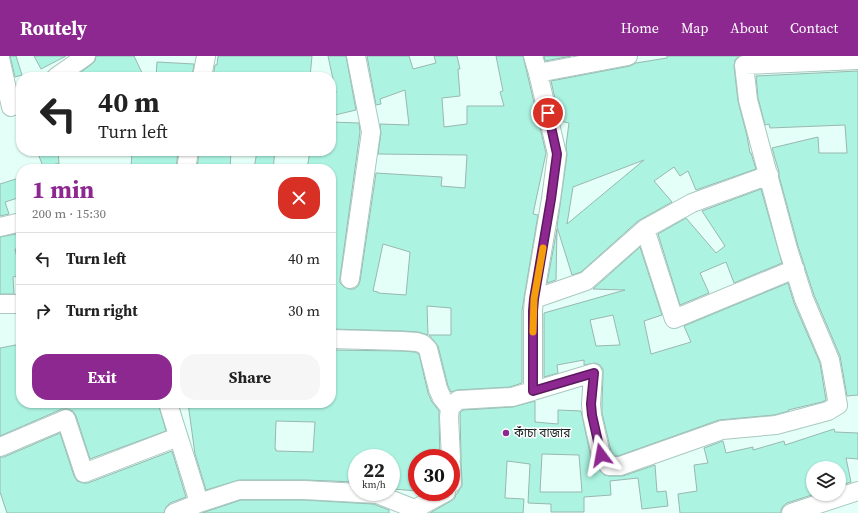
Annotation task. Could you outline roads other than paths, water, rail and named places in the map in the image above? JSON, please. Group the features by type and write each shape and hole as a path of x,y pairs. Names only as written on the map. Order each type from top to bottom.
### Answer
{"street":[{"path":"63,72 86,56"},
{"path":"203,72 206,56"},
{"path":"350,279 371,132 356,56"},
{"path":"533,391 534,299 557,154 536,64 628,56"},
{"path":"0,58 11,106"},
{"path":"451,449 450,408 458,400 512,397 594,373 591,404 592,415 601,455 608,466 620,466 722,430 776,425 828,411 838,405 830,360 804,299 788,250 748,100 744,61 858,60"},
{"path":"534,299 586,281 645,229 692,203 768,175"},
{"path":"0,227 16,223"},
{"path":"645,229 674,319 794,269"},
{"path":"0,304 16,304"},
{"path":"336,339 402,341 423,344 428,349 438,389 442,398 450,408"},
{"path":"169,408 178,437 186,456 199,503"},
{"path":"0,447 66,419 84,473 178,437"},
{"path":"174,513 239,490 304,490 377,494 414,511 431,501"},
{"path":"791,513 858,491"}],"place":[{"name":"কাঁচা বাজার","path":"506,433"}]}
